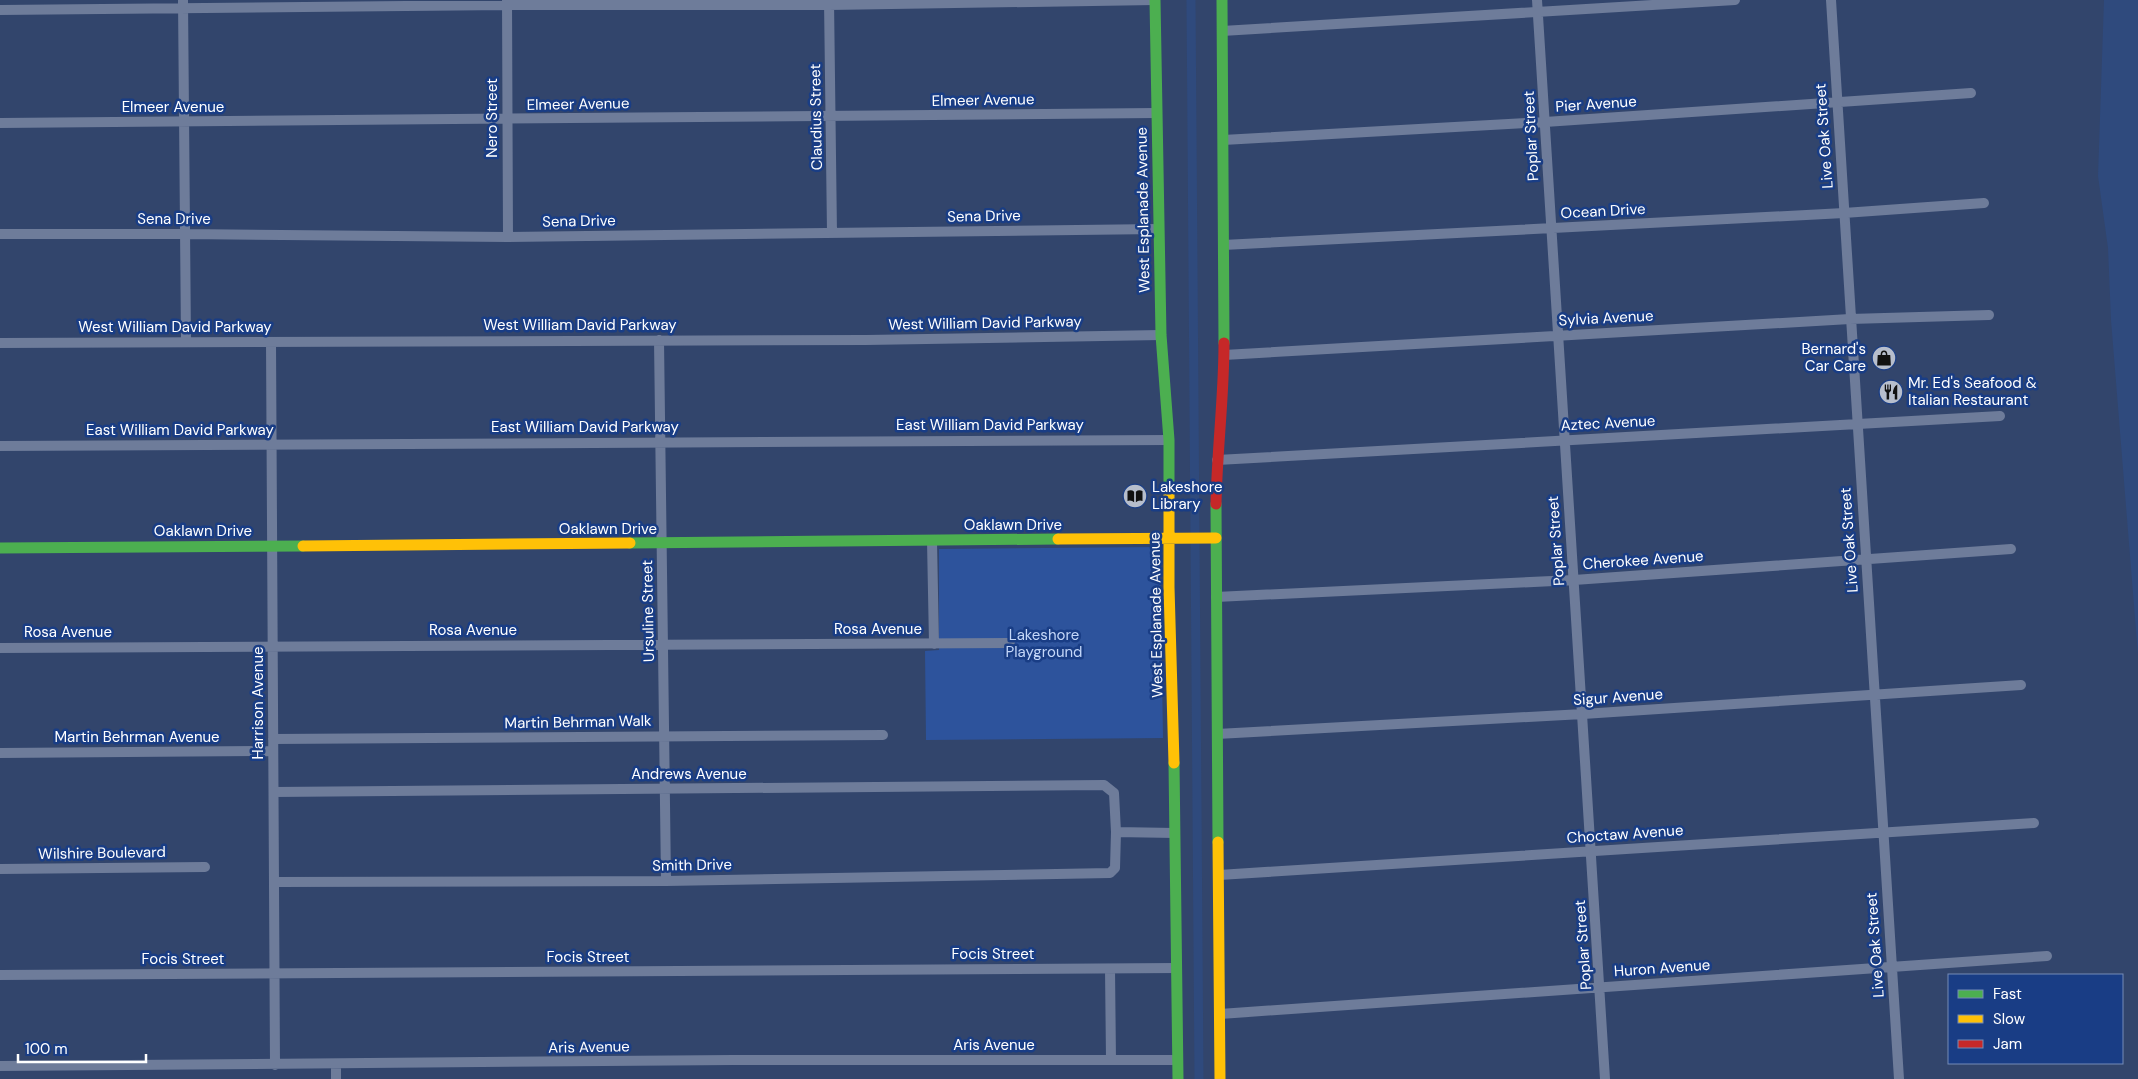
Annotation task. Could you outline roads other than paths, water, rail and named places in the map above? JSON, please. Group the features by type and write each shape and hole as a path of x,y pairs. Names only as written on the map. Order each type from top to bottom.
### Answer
{"main road":[{"name":"West Esplanade Avenue","path":"1155,0 1161,335 1176,539 1169,587 1175,832 1178,1079"},
{"path":"1220,1079 1216,598 1211,538 1223,403 1224,355 1222,0"},
{"name":"Oaklawn Drive","path":"0,548 1211,538"}],"street":[{"path":"0,10 183,4 1155,0"},
{"name":"Poplar Street","path":"1537,0 1605,1079"},
{"path":"1222,31 1735,0"},
{"name":"Live Oak Street","path":"1831,0 1899,1079"},
{"name":"Nero Street","path":"507,2 508,237"},
{"name":"Claudius Street","path":"829,2 832,233"},
{"path":"183,4 186,342"},
{"name":"Pier Avenue","path":"1223,140 1545,122 1971,93"},
{"name":"Elmeer Avenue","path":"0,123 1156,113"},
{"name":"Ocean Drive","path":"1224,246 1844,213 1984,203"},
{"name":"Sena Drive","path":"0,234 508,237 1158,229"},
{"name":"Sylvia Avenue","path":"1224,355 1850,319 1989,315"},
{"name":"West William David Parkway","path":"0,343 866,340 1161,335"},
{"name":"Ursuline Street","path":"659,340 666,881"},
{"name":"Harrison Avenue","path":"271,342 275,1065"},
{"name":"Aztec Avenue","path":"1217,460 2000,416"},
{"name":"East William David Parkway","path":"0,446 1170,440"},
{"path":"932,541 934,644"},
{"name":"Cherokee Avenue","path":"1216,598 1574,580 2011,549"},
{"name":"Rosa Avenue","path":"0,648 664,643 1010,643"},
{"name":"Sigur Avenue","path":"1218,734 1582,714 2020,685"},
{"name":"Martin Behrman Walk","path":"273,739 883,735"},
{"name":"Martin Behrman Avenue","path":"0,753 273,751"},
{"name":"Andrews Avenue","path":"274,792 1104,785 1114,793 1116,832"},
{"name":"Choctaw Avenue","path":"1218,874 2034,823"},
{"path":"1116,832 1175,832"},
{"name":"Smith Drive","path":"274,882 666,881 1110,873 1115,868 1116,832"},
{"name":"Wilshire Boulevard","path":"0,870 205,867"},
{"name":"Huron Avenue","path":"1220,1014 2047,956"},
{"name":"Focis Street","path":"0,975 1177,968"},
{"path":"1110,969 1111,1060"},
{"name":"Aris Avenue","path":"0,1066 732,1060 1178,1060"},
{"path":"336,1064 336,1079"}],"waterway":[{"path":"1191,0 1199,1079"}],"place":[{"name":"Bernard's Car Care","path":"1884,358"},
{"name":"Mr. Ed's Seafood & Italian Restaurant","path":"1891,392"},
{"name":"Lakeshore Library","path":"1135,496"}],"park label":[{"name":"Lakeshore Playground","path":"1044,644"}]}
